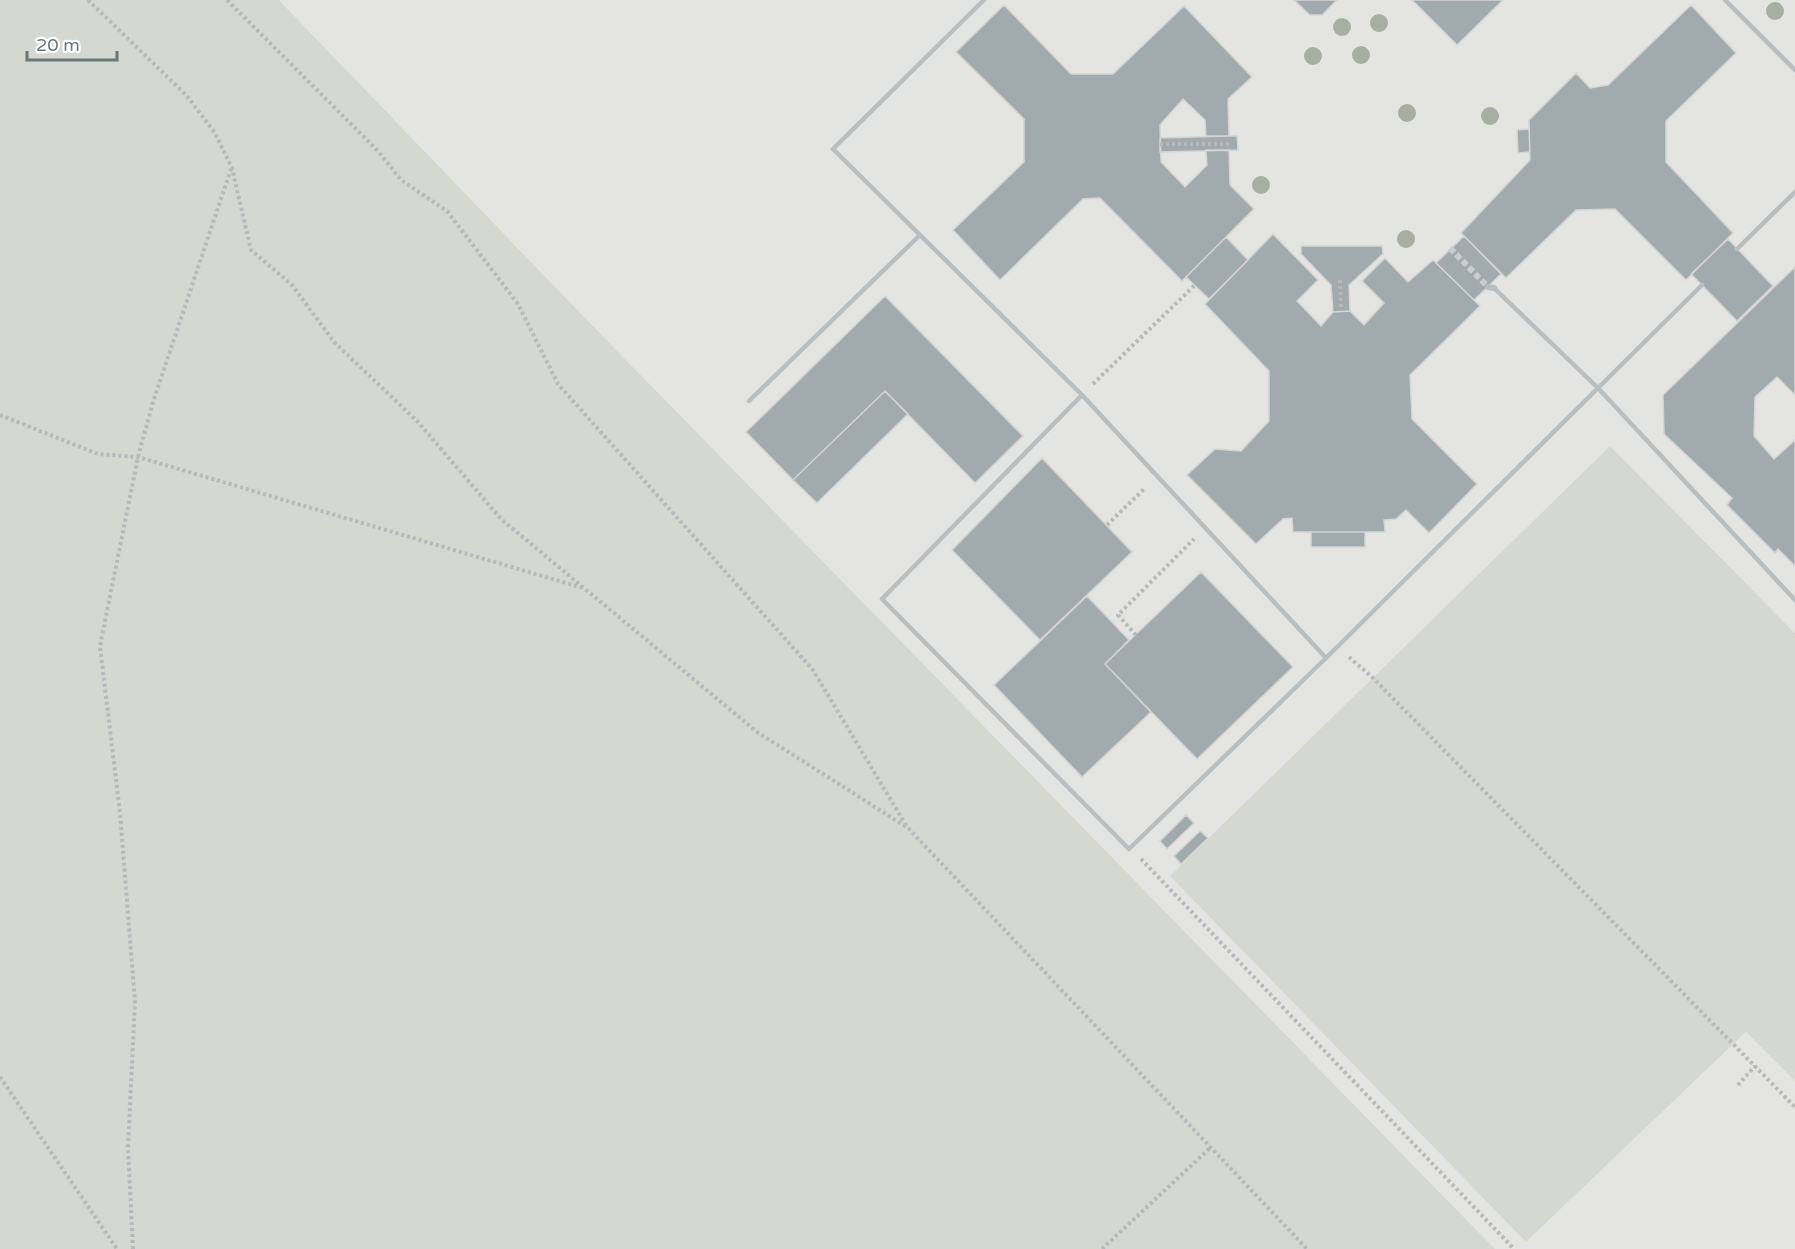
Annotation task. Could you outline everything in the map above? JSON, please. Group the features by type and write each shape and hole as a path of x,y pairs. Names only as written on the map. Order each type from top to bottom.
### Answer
{"lane":[{"path":"984,0 833,149 1082,395 1326,658"},
{"path":"1725,0 1795,70"},
{"path":"1737,249 1795,192"},
{"path":"749,400 920,236"},
{"path":"1082,395 882,599 1129,849 1326,658 1702,285"},
{"path":"1491,287 1598,388 1795,600"}],"path":[{"path":"88,0 187,96 215,133 232,168 251,250 292,285 334,342 418,422 501,519 756,732 908,828"},
{"path":"227,0 378,151 401,180 447,211 518,304 558,384 813,670 908,828 1307,1249"},
{"path":"1160,144 1229,144"},
{"path":"133,1249 128,1148 135,1002 120,813 100,646 138,457 153,402 232,168"},
{"path":"1340,280 1341,311"},
{"path":"1082,395 1195,285"},
{"path":"0,415 98,453 138,457 586,590"},
{"path":"1107,525 1157,476"},
{"path":"1136,635 1118,615 1205,527"},
{"path":"1338,646 1373,678 1795,1107"},
{"path":"1129,849 1143,860 1514,1249"},
{"path":"1738,1085 1755,1066"},
{"path":"0,1077 117,1249"},
{"path":"1102,1249 1210,1148"}],"shaded area":[{"path":"0,0 279,0 587,320 1495,1249 0,1249"},
{"path":"279,0 1795,0 1795,633 1610,446 1171,876 1526,1242 1746,1032 1795,1081 1795,1249 1495,1249 587,320"},
{"path":"1610,446 1795,633 1795,1081 1746,1032 1526,1242 1170,876"}],"building":[{"path":"1294,0 1337,0 1322,15 1310,15"},
{"path":"1412,0 1503,0 1457,45"},
{"path":"1004,5 1071,74 1113,74 1184,6 1252,77 1228,99 1229,136 1206,136 1205,120 1183,99 1160,125 1161,162 1185,187 1207,165 1206,150 1229,150 1230,185 1254,209 1182,281 1100,198 1083,199 1000,280 953,230 1024,162 1024,119 956,52"},
{"path":"1691,5 1736,53 1666,121 1666,162 1733,233 1686,280 1615,209 1576,210 1506,278 1461,233 1530,160 1529,120 1576,73 1590,88 1608,85"},
{"path":"1529,129 1530,152 1518,153 1517,130"},
{"path":"1237,136 1238,150 1160,152 1160,138"},
{"path":"1273,234 1318,280 1297,301 1321,326 1333,312 1350,311 1364,325 1384,303 1362,281 1385,258 1408,282 1433,260 1480,306 1410,375 1412,419 1477,484 1429,533 1406,510 1396,519 1384,520 1385,532 1293,532 1292,518 1283,519 1256,544 1187,475 1215,449 1241,451 1269,421 1269,371 1205,304"},
{"path":"1464,236 1501,274 1474,300 1436,263"},
{"path":"1226,237 1248,260 1209,299 1186,277"},
{"path":"1728,239 1773,286 1737,321 1691,274"},
{"path":"1301,246 1382,246 1383,254 1349,285 1350,311 1333,312 1331,285 1301,254"},
{"path":"1795,267 1795,395 1777,377 1755,397 1754,436 1774,459 1795,440 1795,566 1778,549 1775,553 1727,505 1732,498 1664,434 1663,395"},
{"path":"885,296 1023,436 975,483 885,391 793,480 746,432"},
{"path":"885,391 908,414 817,503 793,480"},
{"path":"1042,458 1132,552 1040,640 952,550"},
{"path":"1311,532 1365,532 1365,547 1311,547"},
{"path":"1201,572 1293,667 1197,759 1105,664"},
{"path":"1087,596 1129,640 1105,664 1151,712 1082,777 994,685"},
{"path":"1186,815 1194,823 1167,849 1160,841"},
{"path":"1200,831 1208,838 1181,864 1174,856"}],"tunnel":[{"path":"1450,248 1488,287"}]}
